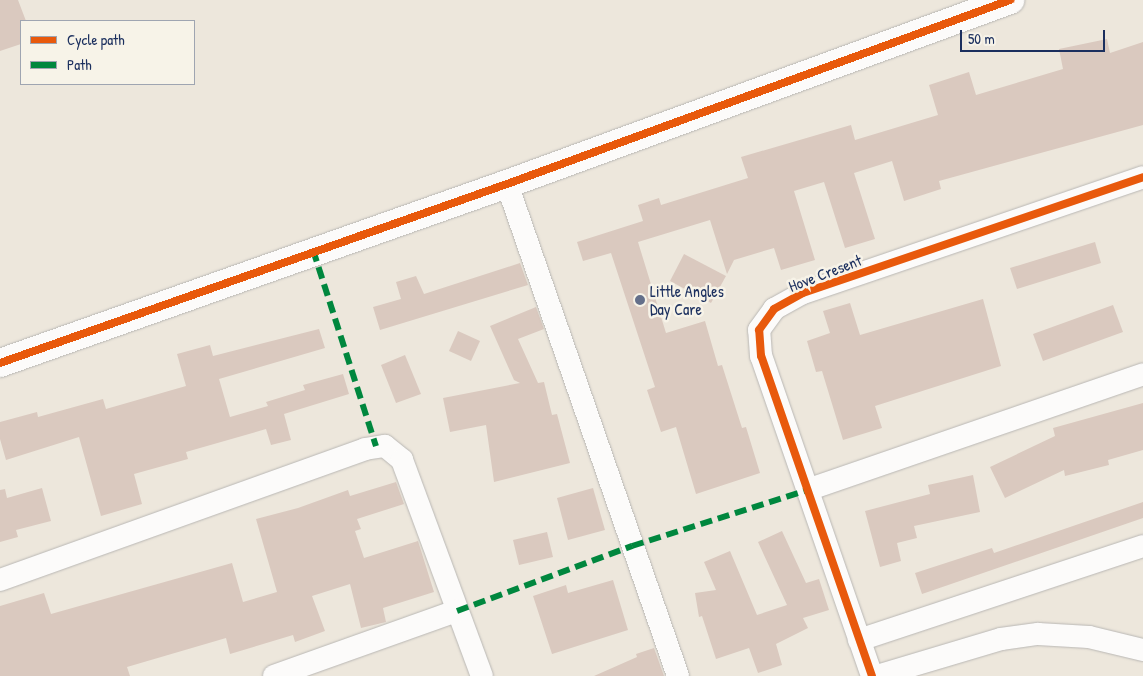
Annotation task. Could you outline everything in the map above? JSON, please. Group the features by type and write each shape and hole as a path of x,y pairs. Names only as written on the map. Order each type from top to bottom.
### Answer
{"street":[{"path":"0,363 507,184 1010,0"},
{"name":"Hove Cresent","path":"872,676 761,356 759,330 774,309 803,293 1143,177"},
{"path":"507,184 678,676"},
{"path":"807,490 1143,374"},
{"path":"0,580 370,448 385,446 402,460 482,676"},
{"path":"859,640 1143,546"},
{"path":"274,676 458,611"},
{"path":"877,676 1001,639 1038,634 1089,637 1143,650"}],"building":[{"path":"0,0 18,0 26,20 20,20 20,44 0,51"},
{"path":"1107,39 1110,53 1143,42 1143,125 939,181 941,189 904,201 892,161 854,173 875,239 845,248 824,182 794,191 815,260 781,270 774,248 734,260 727,274 710,220 638,242 666,333 705,321 718,366 722,365 742,428 746,427 760,473 696,494 676,427 661,432 647,390 655,387 611,253 583,261 577,242 643,221 638,205 659,198 661,205 748,178 741,157 851,125 855,140 938,115 929,85 969,72 976,95 1063,69 1059,49"},
{"path":"1095,242 1101,263 1017,289 1010,268"},
{"path":"684,254 726,276 711,303 670,281"},
{"path":"520,263 528,285 380,330 373,307 401,299 396,282 416,276 424,294"},
{"path":"983,299 1001,366 875,406 882,428 843,440 822,371 816,372 807,341 830,333 823,311 850,303 860,335"},
{"path":"1113,305 1123,332 1043,361 1033,334"},
{"path":"536,307 544,329 518,339 538,383 544,382 552,415 557,414 570,463 494,482 486,425 450,432 443,398 520,383 514,380 490,326"},
{"path":"319,329 325,348 219,379 230,417 268,406 266,402 305,390 303,385 343,374 349,394 284,414 291,440 271,445 266,429 186,452 188,459 134,474 142,504 101,516 79,437 6,460 0,439 0,422 37,412 38,417 103,399 106,409 186,386 177,354 210,345 213,356"},
{"path":"458,331 480,341 471,361 449,351"},
{"path":"405,355 421,394 396,403 381,365"},
{"path":"1143,403 1143,450 1108,460 1109,465 1065,476 1064,470 1005,498 990,467 1055,436 1053,428"},
{"path":"973,475 980,512 914,526 917,538 897,543 901,561 880,567 865,511 930,494 928,485"},
{"path":"396,482 404,504 357,519 361,529 355,531 364,558 418,541 434,592 383,608 386,622 361,628 350,584 312,596 325,631 295,642 293,635 230,654 226,638 127,667 130,676 0,676 0,606 44,593 51,614 232,563 243,602 277,592 256,519 298,508 348,490 350,496"},
{"path":"42,488 51,521 16,530 18,537 0,542 0,490 5,489 7,498"},
{"path":"593,488 605,530 568,540 557,498"},
{"path":"1143,502 1143,518 922,594 915,573 992,548 994,553"},
{"path":"782,531 806,583 819,579 829,610 803,618 808,628 776,644 782,665 758,673 749,648 716,659 702,616 699,617 695,593 716,590 704,562 730,551 757,615 787,605 758,542"},
{"path":"547,532 553,557 519,565 513,540"},
{"path":"613,580 628,630 552,654 533,596 566,585 568,593"},
{"path":"654,648 664,676 594,676 637,657 636,654"}],"marked path":[{"path":"313,250 376,446"},
{"path":"457,611 632,546 807,490"}],"cycle path":[{"path":"0,363 507,184 1010,0"},
{"path":"872,676 761,356 759,330 774,309 803,293 1143,177"}],"place":[{"name":"Little Angles Day Care","path":"640,300"}]}
